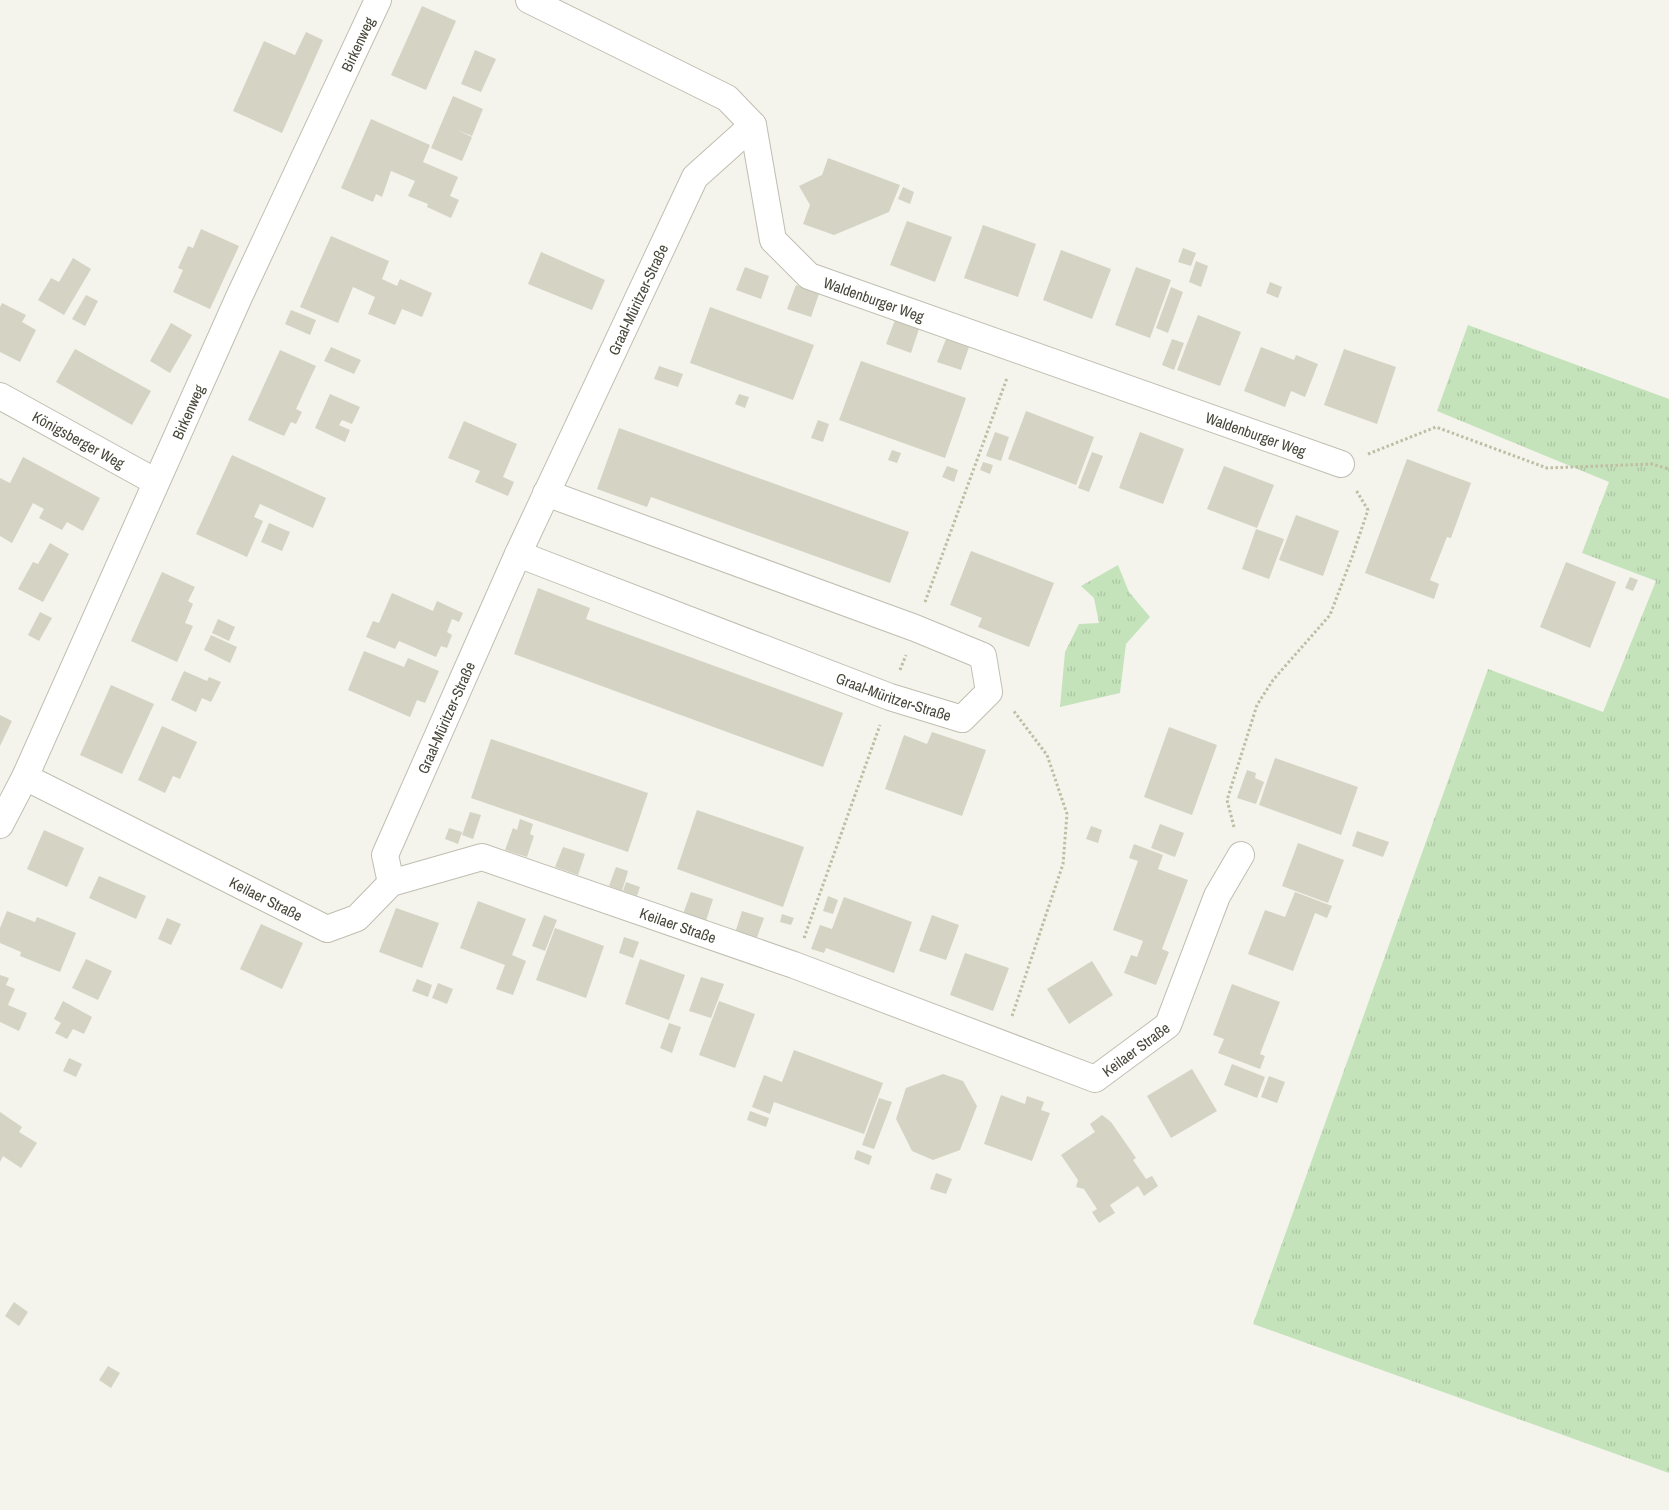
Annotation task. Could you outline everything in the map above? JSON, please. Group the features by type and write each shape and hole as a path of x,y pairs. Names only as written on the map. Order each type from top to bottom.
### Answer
{"street":[{"name":"Birkenweg","path":"0,826 24,777 239,297 378,0"},
{"path":"529,0 727,98 753,125"},
{"name":"Waldenburger Weg","path":"753,125 773,240 808,276 1341,464"},
{"name":"Graal-Müritzer-Straße","path":"391,883 385,855 518,554 695,177 753,125"},
{"name":"Königsberger Weg","path":"0,396 156,482"},
{"path":"546,493 915,628 983,656 989,692"},
{"name":"Graal-Müritzer-Straße","path":"518,554 890,697 962,719 989,692"},
{"name":"Keilaer Straße","path":"24,777 327,928 357,918 391,883 482,858 794,965 1095,1079 1168,1025 1217,896 1240,855"}],"path":[{"path":"1240,855 1227,800 1257,705 1273,680 1330,615 1368,510 1341,464 1436,428 1547,468 1652,464 1669,469"},
{"path":"989,692 1009,705 1047,755 1067,814 1063,864 1002,1045"}],"green space":[{"path":"1468,325 1669,399 1669,1473 1253,1324 1488,669 1603,712 1656,581 1582,553 1609,482 1437,411"},
{"path":"1118,565 1129,592 1150,617 1126,644 1120,693 1060,707 1065,652 1079,624 1099,623 1094,598 1081,586"}],"building":[{"path":"422,6 456,21 426,90 391,75"},
{"path":"306,32 323,40 282,133 233,111 264,41 295,55"},
{"path":"475,50 496,59 481,92 461,84"},
{"path":"453,96 483,109 472,136 457,130 472,137 462,161 431,148"},
{"path":"371,119 430,145 423,162 458,177 450,196 459,200 451,218 427,207 428,204 408,196 415,181 391,171 382,197 376,194 373,202 341,188"},
{"path":"828,158 900,185 889,212 834,235 803,224 810,205 799,186 822,175"},
{"path":"903,187 914,192 910,204 898,199"},
{"path":"907,221 952,237 935,282 890,265"},
{"path":"983,225 1036,244 1018,297 964,278"},
{"path":"201,229 239,246 210,309 173,292 183,270 178,268 188,246 193,248"},
{"path":"331,236 389,261 382,279 397,286 400,279 432,293 422,317 402,309 395,325 368,314 375,297 353,287 338,323 300,307"},
{"path":"1183,248 1196,253 1191,266 1178,262"},
{"path":"1061,250 1111,269 1092,319 1043,300"},
{"path":"541,252 605,280 592,310 528,284"},
{"path":"73,258 91,269 64,315 38,300 51,278 59,282"},
{"path":"1196,261 1208,266 1201,287 1189,282"},
{"path":"745,267 769,276 761,299 736,290"},
{"path":"1136,267 1171,280 1150,338 1115,325"},
{"path":"1270,282 1282,287 1278,298 1266,293"},
{"path":"796,285 819,294 811,317 787,309"},
{"path":"1171,287 1183,292 1168,333 1156,328"},
{"path":"86,295 98,301 85,326 72,319"},
{"path":"2,303 26,315 22,322 36,330 20,362 0,352 0,307"},
{"path":"710,307 814,345 793,400 690,363"},
{"path":"291,310 316,320 310,335 285,324"},
{"path":"1198,315 1241,332 1220,386 1177,370"},
{"path":"895,320 919,329 911,353 886,344"},
{"path":"171,323 192,335 170,373 150,361"},
{"path":"946,339 969,347 961,370 937,362"},
{"path":"1172,339 1184,343 1174,370 1162,365"},
{"path":"331,347 361,360 354,374 324,361"},
{"path":"1261,347 1294,360 1296,355 1318,364 1305,397 1291,391 1285,407 1244,391"},
{"path":"75,349 151,391 132,425 56,382"},
{"path":"1344,349 1396,367 1377,424 1324,405"},
{"path":"280,350 316,366 296,409 302,412 296,424 291,422 284,436 248,420"},
{"path":"861,361 966,398 945,458 839,420"},
{"path":"659,366 683,374 678,387 654,379"},
{"path":"330,394 360,407 352,424 342,420 339,425 350,430 345,442 315,428"},
{"path":"739,394 749,397 745,408 735,404"},
{"path":"1026,411 1094,437 1076,485 1008,459"},
{"path":"818,420 829,424 823,442 811,438"},
{"path":"464,421 517,444 503,477 514,482 508,496 475,482 480,471 448,458"},
{"path":"619,428 909,532 890,583 651,497 647,507 597,489"},
{"path":"995,432 1009,437 1001,461 986,456"},
{"path":"1140,432 1184,449 1163,504 1119,488"},
{"path":"892,450 901,453 897,463 888,460"},
{"path":"1092,452 1103,456 1089,492 1078,488"},
{"path":"232,455 326,498 313,528 260,504 254,517 263,521 247,557 196,534"},
{"path":"23,457 100,498 83,531 67,522 62,530 39,518 44,509 33,503 12,543 0,536 0,478 10,483"},
{"path":"1407,459 1471,483 1451,538 1447,537 1430,580 1439,584 1434,599 1365,573"},
{"path":"983,462 993,465 990,474 980,470"},
{"path":"947,466 958,470 954,482 942,477"},
{"path":"1224,466 1274,485 1257,528 1207,509"},
{"path":"1296,515 1339,531 1323,576 1279,560"},
{"path":"269,523 290,532 282,551 261,542"},
{"path":"1256,529 1284,539 1269,579 1242,569"},
{"path":"50,543 69,554 43,602 18,589 33,562 38,564"},
{"path":"971,551 1054,583 1029,647 978,627 982,618 950,605"},
{"path":"1566,562 1616,582 1590,648 1540,627"},
{"path":"162,572 195,587 188,601 193,604 185,623 193,626 177,662 131,641"},
{"path":"1630,577 1638,580 1633,591 1625,588"},
{"path":"538,588 590,608 586,619 843,713 823,767 514,654"},
{"path":"392,593 433,611 437,601 463,613 459,622 452,619 447,632 452,635 447,648 441,646 436,657 399,641 395,649 366,637 373,621 379,623"},
{"path":"40,612 52,618 39,641 28,635"},
{"path":"218,619 235,627 229,641 212,633"},
{"path":"211,635 237,647 230,663 204,650"},
{"path":"364,651 404,667 408,658 439,671 425,703 417,700 410,717 348,690"},
{"path":"184,671 207,681 209,677 221,682 211,702 202,698 196,712 171,700"},
{"path":"111,685 154,704 122,774 80,755"},
{"path":"0,715 12,721 0,746"},
{"path":"162,726 197,742 180,779 173,776 165,793 138,780"},
{"path":"1169,727 1217,745 1192,815 1144,797"},
{"path":"932,732 986,750 962,816 885,789 904,735 927,744"},
{"path":"491,739 648,793 628,852 471,798"},
{"path":"1275,758 1358,787 1341,835 1259,805"},
{"path":"1247,770 1256,773 1255,778 1264,782 1256,804 1237,798"},
{"path":"697,810 804,847 783,907 677,869"},
{"path":"470,812 481,815 473,839 462,835"},
{"path":"520,819 533,824 530,834 534,836 527,857 505,850 513,828 517,830"},
{"path":"1160,824 1184,833 1175,857 1151,848"},
{"path":"1091,826 1102,830 1098,843 1086,839"},
{"path":"449,828 462,832 458,844 445,839"},
{"path":"44,830 84,848 67,887 27,869"},
{"path":"1357,831 1389,842 1383,857 1352,846"},
{"path":"1298,843 1344,860 1328,903 1282,886"},
{"path":"1134,844 1163,855 1158,869 1188,880 1162,949 1169,952 1156,985 1124,973 1131,955 1137,957 1143,941 1113,930 1138,861 1129,858"},
{"path":"563,847 585,854 578,875 555,867"},
{"path":"616,867 628,871 622,891 609,886"},
{"path":"99,876 146,896 136,919 89,898"},
{"path":"626,882 640,887 637,896 623,891"},
{"path":"691,892 713,899 706,921 683,914"},
{"path":"1295,892 1332,906 1327,918 1315,913 1293,971 1248,954 1265,910 1285,917"},
{"path":"828,896 838,900 833,914 823,911"},
{"path":"844,897 912,922 894,973 826,948 824,953 811,949 820,925 832,929"},
{"path":"478,901 526,919 512,955 526,961 513,995 496,989 505,965 460,948"},
{"path":"396,908 439,923 422,968 379,952"},
{"path":"7,911 35,922 37,917 76,933 60,972 20,956 21,952 0,943 0,928"},
{"path":"742,911 764,918 756,940 735,933"},
{"path":"782,914 794,918 791,925 780,922"},
{"path":"544,915 557,920 545,951 532,946"},
{"path":"932,915 959,925 946,960 919,951"},
{"path":"167,918 181,924 171,945 158,939"},
{"path":"261,924 303,943 282,989 240,969"},
{"path":"555,928 604,946 586,998 536,980"},
{"path":"624,937 639,942 633,958 619,953"},
{"path":"965,953 1009,968 993,1011 950,995"},
{"path":"86,959 112,971 98,1000 72,988"},
{"path":"640,959 685,975 669,1020 625,1004"},
{"path":"1092,961 1113,995 1069,1024 1047,989"},
{"path":"0,975 9,978 6,985 15,989 8,1005 27,1013 19,1031 0,1022"},
{"path":"701,977 724,984 711,1018 689,1011"},
{"path":"417,979 432,985 428,997 412,991"},
{"path":"438,983 453,989 447,1004 432,998"},
{"path":"1232,984 1280,1002 1260,1054 1265,1056 1260,1069 1218,1053 1224,1039 1213,1035"},
{"path":"63,1001 92,1017 84,1034 73,1029 67,1039 55,1033 61,1023 54,1019"},
{"path":"719,1001 755,1014 735,1068 699,1055"},
{"path":"669,1023 681,1027 672,1053 660,1048"},
{"path":"794,1050 883,1083 864,1134 774,1102 770,1114 752,1107 764,1075 782,1082"},
{"path":"69,1058 82,1064 76,1077 63,1071"},
{"path":"1232,1064 1265,1077 1257,1098 1224,1085"},
{"path":"1192,1069 1217,1111 1171,1138 1147,1096"},
{"path":"943,1074 963,1081 977,1106 960,1150 933,1160 912,1151 896,1119 906,1088"},
{"path":"1269,1076 1285,1082 1277,1103 1261,1097"},
{"path":"1001,1095 1025,1104 1027,1096 1044,1102 1041,1110 1050,1113 1032,1161 984,1144"},
{"path":"879,1098 892,1102 874,1149 862,1145"},
{"path":"750,1111 769,1118 766,1127 747,1120"},
{"path":"0,1112 22,1127 19,1132 37,1143 21,1168 3,1156 0,1162"},
{"path":"1102,1115 1111,1122 1136,1158 1133,1160 1146,1179 1152,1176 1158,1186 1144,1196 1138,1186 1110,1205 1115,1213 1099,1223 1092,1212 1097,1209 1084,1189 1076,1187 1078,1180 1061,1155 1095,1132 1090,1124"},
{"path":"857,1150 872,1156 869,1165 854,1159"},
{"path":"936,1173 952,1179 946,1194 930,1189"},
{"path":"14,1302 28,1312 19,1326 5,1316"},
{"path":"108,1366 120,1373 111,1388 99,1380"}]}
